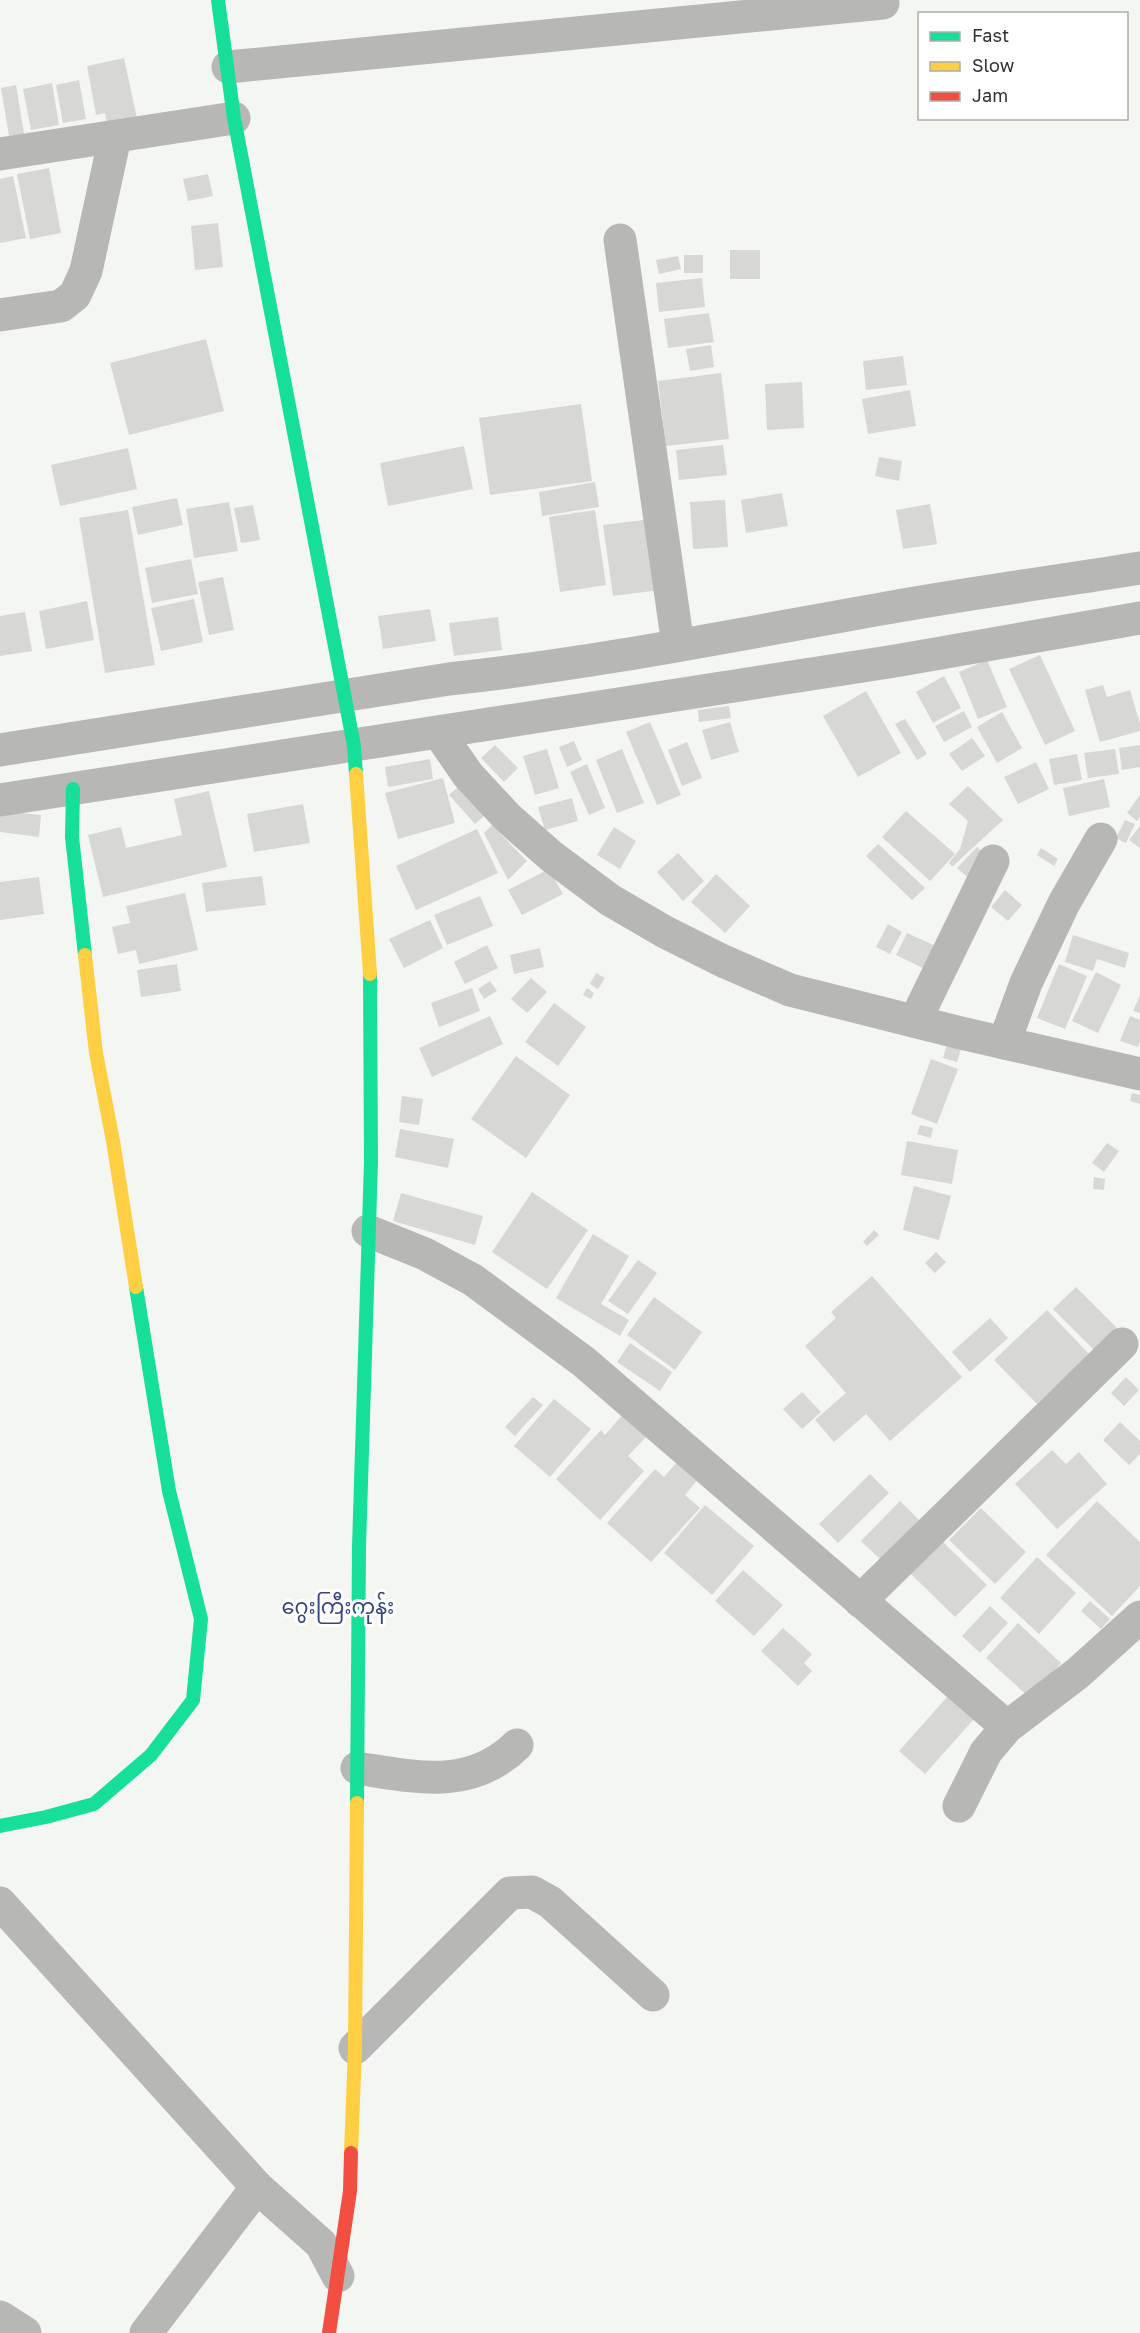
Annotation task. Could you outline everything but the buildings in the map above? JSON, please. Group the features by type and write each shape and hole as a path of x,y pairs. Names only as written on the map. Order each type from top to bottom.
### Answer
{"street":[{"path":"218,0 234,118 353,742 370,979 371,1161 359,1546 355,2048 350,2191 329,2333"},
{"path":"228,67 883,3"},
{"path":"0,154 234,118"},
{"path":"0,315 62,306 75,295 86,271 115,137"},
{"path":"620,240 678,645"},
{"path":"0,750 346,701 449,679 512,672 901,605 1140,568"},
{"path":"0,800 353,742 439,733 895,661 1140,618"},
{"path":"439,733 468,776 507,817 551,856 610,900 665,932 713,956 790,990 1140,1074"},
{"path":"0,1826 94,1804 151,1755 193,1700 201,1619 169,1491 115,1152 96,1053 73,848 73,789"},
{"path":"1004,1043 1026,983 1064,903 1101,839"},
{"path":"915,1021 993,861"},
{"path":"368,1231 425,1254 473,1280 575,1355 1007,1727"},
{"path":"860,1601 1122,1344"},
{"path":"959,1806 986,1752 1007,1727 1078,1672 1140,1617"},
{"path":"357,1768 429,1779 458,1776 504,1758 518,1745"},
{"path":"355,2048 510,1893 532,1892 550,1902 653,1995"},
{"path":"0,1903 257,2187 321,2244 338,2276"},
{"path":"146,2333 257,2187"},
{"path":"0,2317 25,2333"}],"traffic: fast":[{"path":"218,0 234,118 354,746 356,774"},
{"path":"73,789 72,837 85,955"},
{"path":"357,1803 359,1547 371,1161 370,974"},
{"path":"0,1826 94,1804 151,1755 193,1700 201,1619 169,1491 136,1287"}],"traffic: slow":[{"path":"356,774 370,974"},
{"path":"85,955 96,1053 113,1141 136,1287"},
{"path":"351,2153 355,2048 357,1803"}],"traffic: jam":[{"path":"329,2333 350,2191 351,2153"}],"district":[{"name":"ဂွေးကြီးကုန်း","path":"338,1607"}]}
